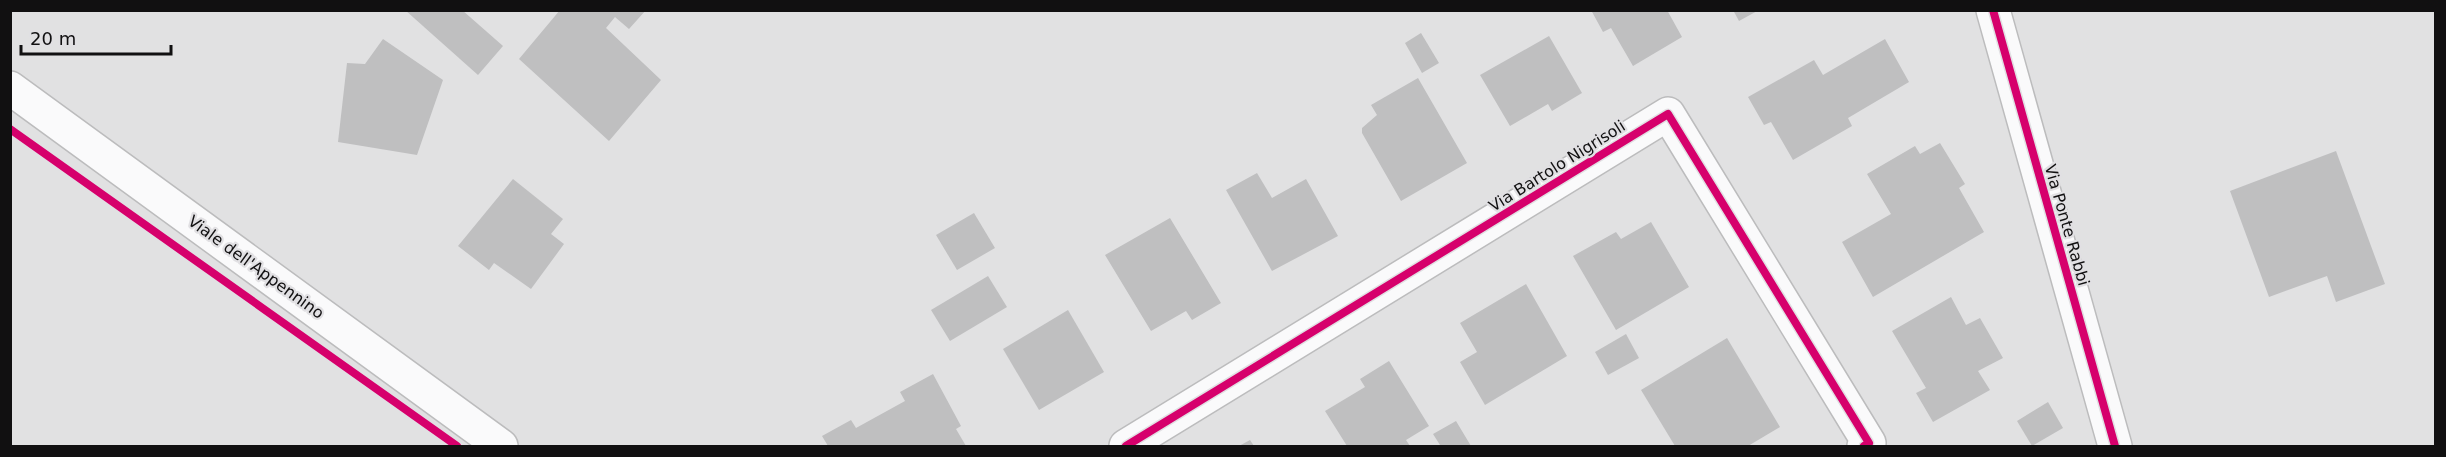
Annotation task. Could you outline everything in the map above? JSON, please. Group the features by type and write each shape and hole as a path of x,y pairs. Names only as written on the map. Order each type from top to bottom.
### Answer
{"street":[{"name":"Via Ponte Rabbi","path":"1993,10 2115,447"},
{"name":"Viale dell'Appennino","path":"10,88 501,447"},
{"name":"Via Bartolo Nigrisoli","path":"1126,447 1668,114 1869,443 1864,447"}],"building":[{"path":"405,10 462,10 503,46 478,75"},
{"path":"560,10 646,10 629,29 615,17 606,28 661,80 609,141 519,59"},
{"path":"1591,10 1667,10 1682,37 1633,66 1611,28 1603,32"},
{"path":"1733,10 1759,10 1739,21"},
{"path":"1421,33 1439,63 1422,73 1405,43"},
{"path":"1549,36 1582,93 1552,111 1548,104 1510,126 1480,75"},
{"path":"383,39 443,80 417,155 338,142 347,63 365,64"},
{"path":"1885,39 1909,82 1848,118 1852,126 1793,160 1771,122 1764,125 1748,97 1814,60 1823,75"},
{"path":"1418,78 1467,163 1401,201 1362,133 1362,128 1377,115 1371,105"},
{"path":"1940,143 1965,184 1959,188 1984,232 1873,297 1842,242 1891,214 1867,174 1915,146 1920,154"},
{"path":"2336,151 2385,284 2336,302 2327,276 2269,297 2230,191"},
{"path":"1257,173 1272,198 1306,179 1338,236 1272,271 1226,190"},
{"path":"513,179 563,219 551,234 564,244 531,289 494,263 489,270 458,246"},
{"path":"974,213 995,248 957,270 936,235"},
{"path":"1170,218 1221,303 1192,320 1186,311 1151,331 1105,255"},
{"path":"1651,222 1689,287 1616,330 1573,256 1616,232 1621,239"},
{"path":"988,276 1007,307 950,341 931,310"},
{"path":"1526,284 1567,356 1485,405 1460,362 1477,352 1460,323"},
{"path":"1951,297 1966,325 1980,318 2003,358 1978,371 1990,390 1933,422 1916,393 1926,388 1892,331"},
{"path":"1068,310 1104,372 1039,410 1003,349"},
{"path":"1626,334 1639,358 1608,375 1595,352"},
{"path":"1727,338 1780,427 1748,446 1675,446 1641,390"},
{"path":"1389,361 1429,426 1406,440 1410,446 1347,446 1325,411 1365,387 1360,379"},
{"path":"933,374 961,426 956,429 966,446 828,446 822,436 851,420 856,428 905,401 900,392"},
{"path":"2048,402 2063,428 2032,446 2017,421"},
{"path":"1456,421 1471,446 1437,446 1440,445 1433,434"},
{"path":"1250,440 1254,446 1239,446"}],"cycle path":[{"path":"1993,10 2115,446"},
{"path":"1126,446 1668,114 1869,443 1864,446"},
{"path":"10,129 457,446"}]}
